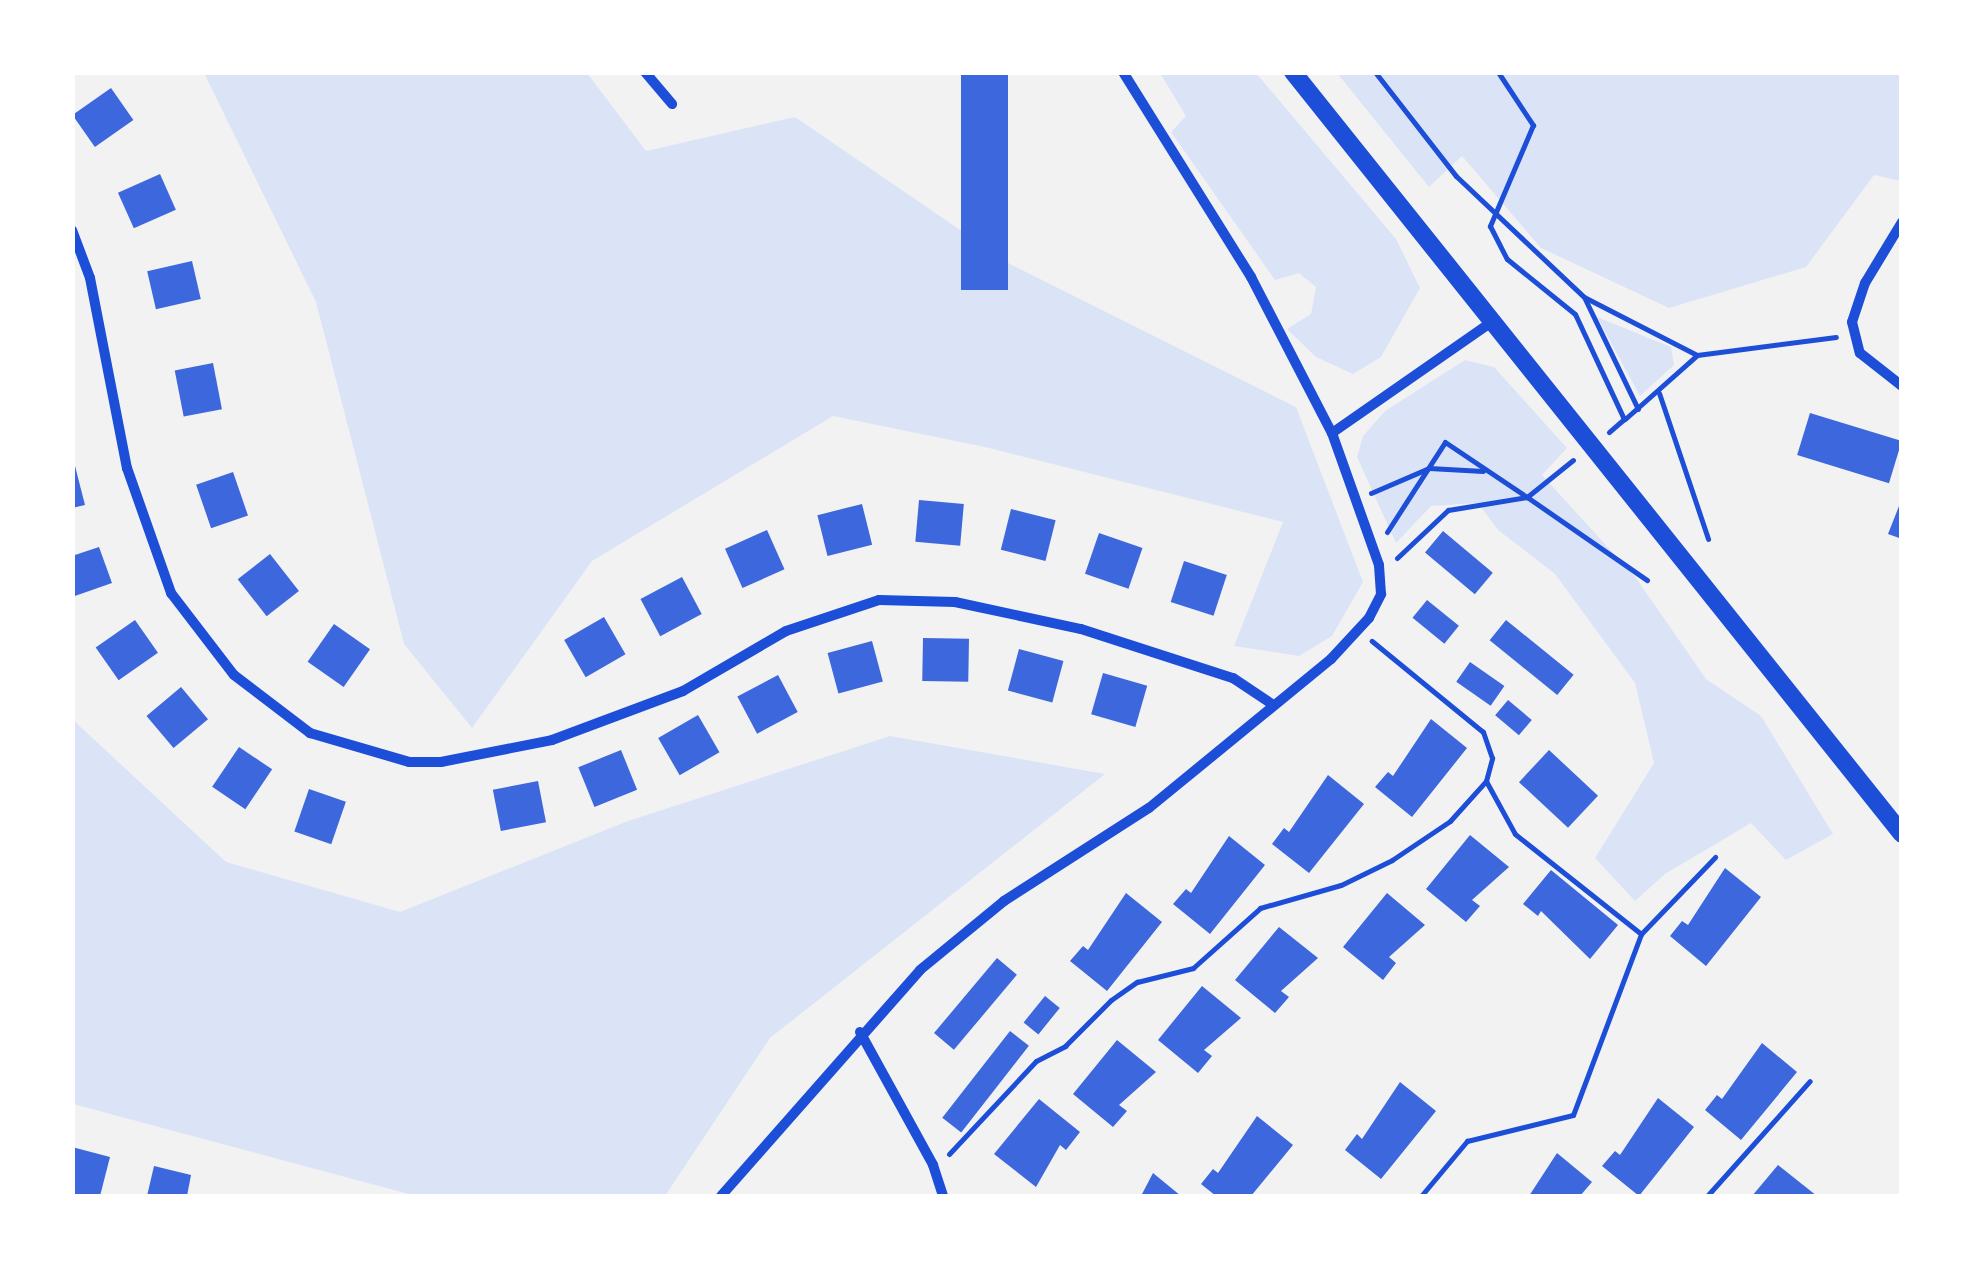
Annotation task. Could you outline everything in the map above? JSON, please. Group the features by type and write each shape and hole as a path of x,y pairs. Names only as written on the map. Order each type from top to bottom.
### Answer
{"main road":[{"path":"1293,72 1902,834"}],"street":[{"path":"644,72 672,104"},
{"path":"721,1196 860,1032 920,970 1004,901 1149,808 1358,630 1381,594 1379,565 1332,433 1251,277 1122,72"},
{"path":"1902,222 1854,306 1854,334 1867,362 1902,386"},
{"path":"72,230 94,297 127,468 171,593 234,674 310,733 409,762 456,760 552,740 682,691 786,631 879,600 955,602 1082,630 1233,678 1272,704"},
{"path":"1332,433 1492,322"},
{"path":"860,1032 932,1165 942,1196"}],"path":[{"path":"1376,72 1456,176 1584,297 1697,355 1854,334"},
{"path":"1498,72 1532,125 1490,226 1508,258 1574,314 1624,419"},
{"path":"1584,297 1638,408"},
{"path":"1598,440 1659,393 1697,355"},
{"path":"1659,393 1708,539"},
{"path":"1584,450 1526,497 1448,510 1401,557 1386,562 1386,534 1445,442 1526,497 1648,580"},
{"path":"1357,504 1379,487 1429,468 1478,468 1526,497"},
{"path":"1358,654 1388,629"},
{"path":"932,1165 960,1148 1036,1061 1065,1046 1124,991 1193,968 1260,908 1341,885 1392,860 1450,822 1486,782 1492,758 1483,732 1358,630"},
{"path":"1486,782 1515,834 1641,934"},
{"path":"1421,1196 1466,1141 1572,1115 1641,934 1715,857"},
{"path":"1707,1196 1810,1082"}],"shaded area":[{"path":"204,73 587,73 646,151 795,117 1010,264 1296,407 1363,582 1332,636 1299,656 1234,646 1283,522 985,447 833,416 592,561 472,728 404,644 316,302"},
{"path":"1160,73 1256,73 1396,239 1420,288 1381,357 1353,374 1316,357 1287,329 1311,314 1316,287 1299,273 1275,280 1171,132 1186,116"},
{"path":"1337,73 1901,73 1901,181 1874,175 1806,267 1669,308 1541,248 1462,156 1429,187"},
{"path":"1597,317 1671,347 1674,365 1640,396"},
{"path":"1465,360 1494,367 1567,448 1542,475 1636,578 1706,679 1761,716 1833,834 1786,860 1751,823 1665,874 1635,901 1595,858 1654,763 1635,683 1555,574 1498,530 1478,503 1431,506 1396,543 1357,457 1363,436 1385,411"},
{"path":"72,719 226,862 400,912 628,821 890,736 1105,774 770,1038 665,1196 416,1196 73,1104"}],"building":[{"path":"961,72 1008,72 1008,290 961,290"},
{"path":"111,88 133,120 95,147 72,115"},
{"path":"160,174 176,210 134,228 118,193"},
{"path":"192,261 201,299 156,309 147,271"},
{"path":"213,363 222,409 184,417 175,370"},
{"path":"1810,413 1902,441 1889,483 1797,455"},
{"path":"72,463 85,505 72,508"},
{"path":"233,472 248,515 211,528 196,485"},
{"path":"919,500 964,504 960,546 915,542"},
{"path":"1902,501 1902,539 1888,534"},
{"path":"862,504 872,545 828,556 817,515"},
{"path":"1011,509 1056,520 1045,561 1001,550"},
{"path":"767,530 784,569 742,588 725,549"},
{"path":"1443,531 1493,573 1475,594 1425,552"},
{"path":"1099,533 1142,548 1128,589 1085,574"},
{"path":"99,547 112,583 72,597 72,556"},
{"path":"270,554 299,591 267,616 238,579"},
{"path":"1184,561 1227,575 1214,616 1171,602"},
{"path":"682,577 702,614 660,636 641,599"},
{"path":"1427,600 1459,626 1444,644 1413,618"},
{"path":"604,617 626,654 586,677 564,640"},
{"path":"135,620 158,653 119,680 96,648"},
{"path":"1506,620 1574,675 1557,695 1490,640"},
{"path":"334,624 370,649 344,687 308,662"},
{"path":"923,638 969,639 968,682 922,681"},
{"path":"872,641 883,682 838,693 828,653"},
{"path":"1019,649 1063,661 1052,702 1008,691"},
{"path":"1470,662 1504,686 1491,706 1456,682"},
{"path":"1103,673 1147,686 1135,727 1091,714"},
{"path":"778,675 798,712 757,734 737,697"},
{"path":"181,687 208,719 174,748 147,716"},
{"path":"1508,700 1532,720 1519,735 1495,715"},
{"path":"698,715 720,752 680,775 658,738"},
{"path":"1431,719 1467,748 1412,817 1375,787 1388,772 1393,776"},
{"path":"239,747 272,769 245,809 212,787"},
{"path":"621,750 637,790 594,807 578,767"},
{"path":"1549,750 1598,796 1568,828 1519,782"},
{"path":"1328,775 1364,804 1309,873 1272,844 1284,828 1289,832"},
{"path":"538,781 546,822 501,831 493,790"},
{"path":"309,789 346,802 331,844 294,832"},
{"path":"1470,835 1509,867 1472,900 1480,906 1466,922 1426,889"},
{"path":"1229,836 1265,865 1210,934 1173,904 1186,889 1191,893"},
{"path":"1725,868 1761,897 1706,966 1670,936 1682,921 1688,925"},
{"path":"1551,870 1618,925 1590,959 1541,911 1538,916 1523,904"},
{"path":"1126,893 1162,922 1107,991 1070,961 1083,946 1088,950"},
{"path":"1387,893 1425,925 1389,957 1396,963 1383,980 1343,947"},
{"path":"1279,927 1318,958 1281,991 1289,997 1275,1013 1235,980"},
{"path":"997,958 1017,975 954,1050 934,1033"},
{"path":"1202,986 1241,1018 1204,1050 1212,1056 1198,1073 1158,1040"},
{"path":"1045,996 1060,1008 1038,1034 1024,1022"},
{"path":"1010,1031 1029,1046 961,1132 942,1118"},
{"path":"1117,1040 1156,1072 1119,1105 1127,1111 1113,1127 1073,1094"},
{"path":"1762,1043 1797,1072 1741,1140 1705,1110 1717,1095 1722,1099"},
{"path":"1400,1082 1436,1111 1381,1179 1345,1150 1357,1134 1362,1139"},
{"path":"1658,1098 1694,1127 1639,1196 1602,1166 1615,1151 1620,1155"},
{"path":"1039,1099 1080,1132 1066,1150 1060,1145 1036,1187 994,1154"},
{"path":"1257,1116 1293,1145 1251,1196 1216,1196 1201,1184 1213,1169 1218,1173"},
{"path":"72,1147 110,1157 100,1196 72,1196"},
{"path":"1557,1153 1592,1182 1580,1196 1529,1196"},
{"path":"1778,1165 1817,1196 1752,1196"},
{"path":"154,1166 191,1175 187,1196 147,1196"},
{"path":"1153,1173 1181,1196 1141,1196"}]}
